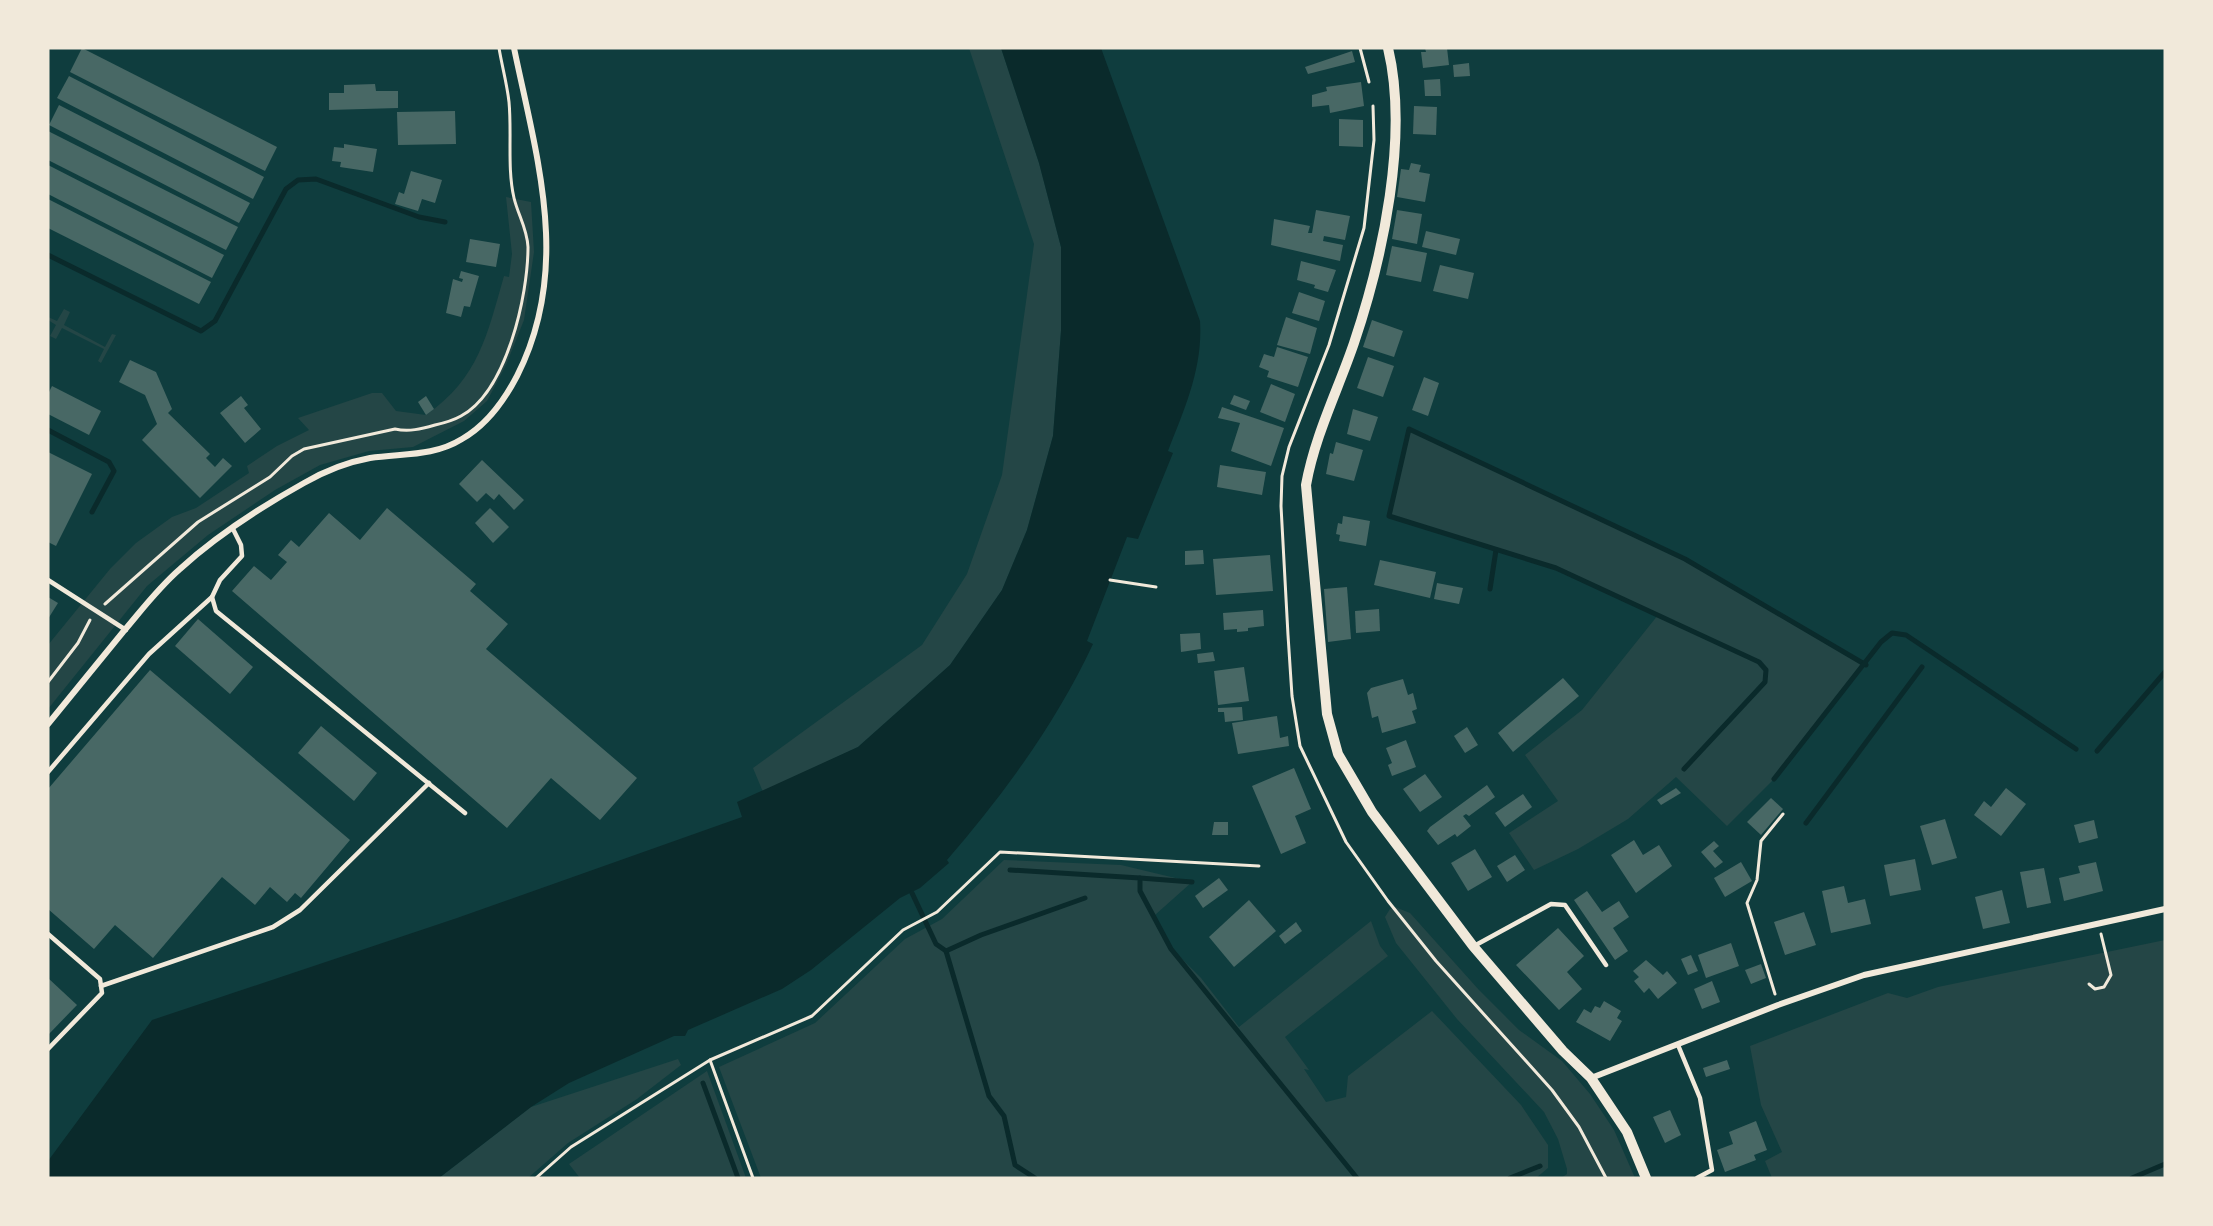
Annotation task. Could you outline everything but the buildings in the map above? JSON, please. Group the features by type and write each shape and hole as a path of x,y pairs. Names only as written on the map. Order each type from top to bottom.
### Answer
{"street":[{"path":"48,724 179,569 233,529 300,485 332,470 369,458 430,452 462,440 491,415 511,387 529,350 542,306 546,278 548,229 542,184 514,48"},
{"path":"1388,48 1397,107 1396,144 1379,253 1354,343 1311,457 1306,485 1327,714 1338,754 1372,812 1473,946 1563,1051 1591,1078 1627,1132 1646,1178"},
{"path":"1591,1078 1778,1005 1884,970 2165,909"}],"lane":[{"path":"48,772 149,654 212,597 220,579 242,556 241,545 233,529"},
{"path":"48,580 126,630"},
{"path":"212,597 216,611 465,813"},
{"path":"101,986 273,927 300,910 429,783"},
{"path":"1473,946 1551,904 1565,905 1606,964"},
{"path":"48,933 99,980 102,993 48,1049"},
{"path":"1678,1045 1700,1098 1712,1170 1697,1178"}],"path":[{"path":"48,682 78,643 90,620 98,611 198,522 270,477 302,450 395,429 407,432 440,424 462,416 486,392 506,353 520,313 526,278 528,246 526,230 514,199 509,101 499,48"},
{"path":"1360,48 1369,81"},
{"path":"1110,580 1156,587"},
{"path":"1300,746 1346,842 1436,961 1552,1090 1579,1128 1606,1178"},
{"path":"1778,1005 1747,903 1757,880 1761,841 1783,814"},
{"path":"536,1178 571,1147 710,1060 812,1016 903,930 937,912 1000,852 1021,851 1259,866"},
{"path":"2089,984 2095,990 2104,987 2111,975 2099,923"},
{"path":"710,1060 753,1178"}],"shaded area":[{"path":"969,48 1001,48 1039,163 1061,247 1061,331 1053,436 1027,530 1002,590 950,665 858,747 763,792 753,768 922,645 967,574 1002,475 1034,244"},
{"path":"1001,48 1101,48 1200,321 1199,355 1192,388 1168,451 1173,453 1138,539 1127,537 1087,641 1093,644 1046,730 989,810 947,860 949,863 920,888 900,898 811,970 782,989 688,1030 685,1036 674,1036 569,1083 531,1107 439,1178 48,1178 48,1161 152,1020 457,918 742,817 737,802 858,747 950,665 1002,590 1027,530 1053,436 1061,331 1061,247 1039,163"},
{"path":"506,197 531,202 534,252 524,320 506,365 487,401 464,421 413,447 369,451 320,465 275,490 208,535 147,586 48,709 48,645 110,569 136,543 172,517 196,508 249,473 247,466 277,446 309,430 298,418 372,393 382,393 396,411 426,415 458,386 478,354 486,336 504,276 509,277 512,254"},
{"path":"64,309 70,312 64,325 105,347 112,334 116,335 101,363 98,361 104,349 62,328 56,339 50,336 56,325 48,320 48,317 57,321"},
{"path":"1409,429 1685,559 1866,665 1774,779 1727,826 1676,777 1628,819 1578,849 1534,870 1509,833 1558,801 1525,755 1582,710 1658,615 1556,568 1389,516"},
{"path":"1004,860 1121,865 1192,882 1155,915 1169,946 1201,978 1239,1027 1371,921 1380,946 1388,956 1285,1037 1309,1070 1304,1069 1326,1102 1346,1097 1348,1076 1432,1011 1521,1105 1548,1145 1548,1168 1536,1178 761,1178 719,1067 815,1023 905,939 942,919"},
{"path":"1395,907 1410,913 1479,990 1519,1030 1562,1061 1590,1094 1614,1130 1635,1178 1561,1178 1567,1174 1567,1169 1558,1139 1544,1112 1457,1019 1396,943 1385,917 1390,909"},
{"path":"2165,940 2165,1178 1772,1178 1765,1161 1782,1152 1761,1105 1750,1046 1888,993 1907,998 1938,987"},
{"path":"678,1059 681,1065 637,1099 568,1143 528,1178 439,1178 531,1107"},
{"path":"707,1071 746,1178 580,1178 569,1164"}],"waterway":[{"path":"48,255 201,331 215,321 286,189 298,180 316,179 419,217 445,222"},
{"path":"1684,769 1765,682 1766,670 1759,662 1556,568 1389,516 1409,429 1685,559 1866,665"},
{"path":"48,430 109,462 114,471 92,512"},
{"path":"1490,589 1496,550"},
{"path":"1774,779 1881,642 1892,633 1906,635 2076,749"},
{"path":"1806,823 1922,667"},
{"path":"2097,751 2165,672"},
{"path":"1010,870 1140,878 1140,891 1171,949 1357,1178"},
{"path":"1140,878 1192,882"},
{"path":"912,893 936,944 946,951 989,1096 1004,1116 1015,1165 1035,1178"},
{"path":"946,951 981,935 1085,898"},
{"path":"703,1083 738,1178"},
{"path":"2132,1178 2165,1164"},
{"path":"1510,1178 1540,1166"}]}
